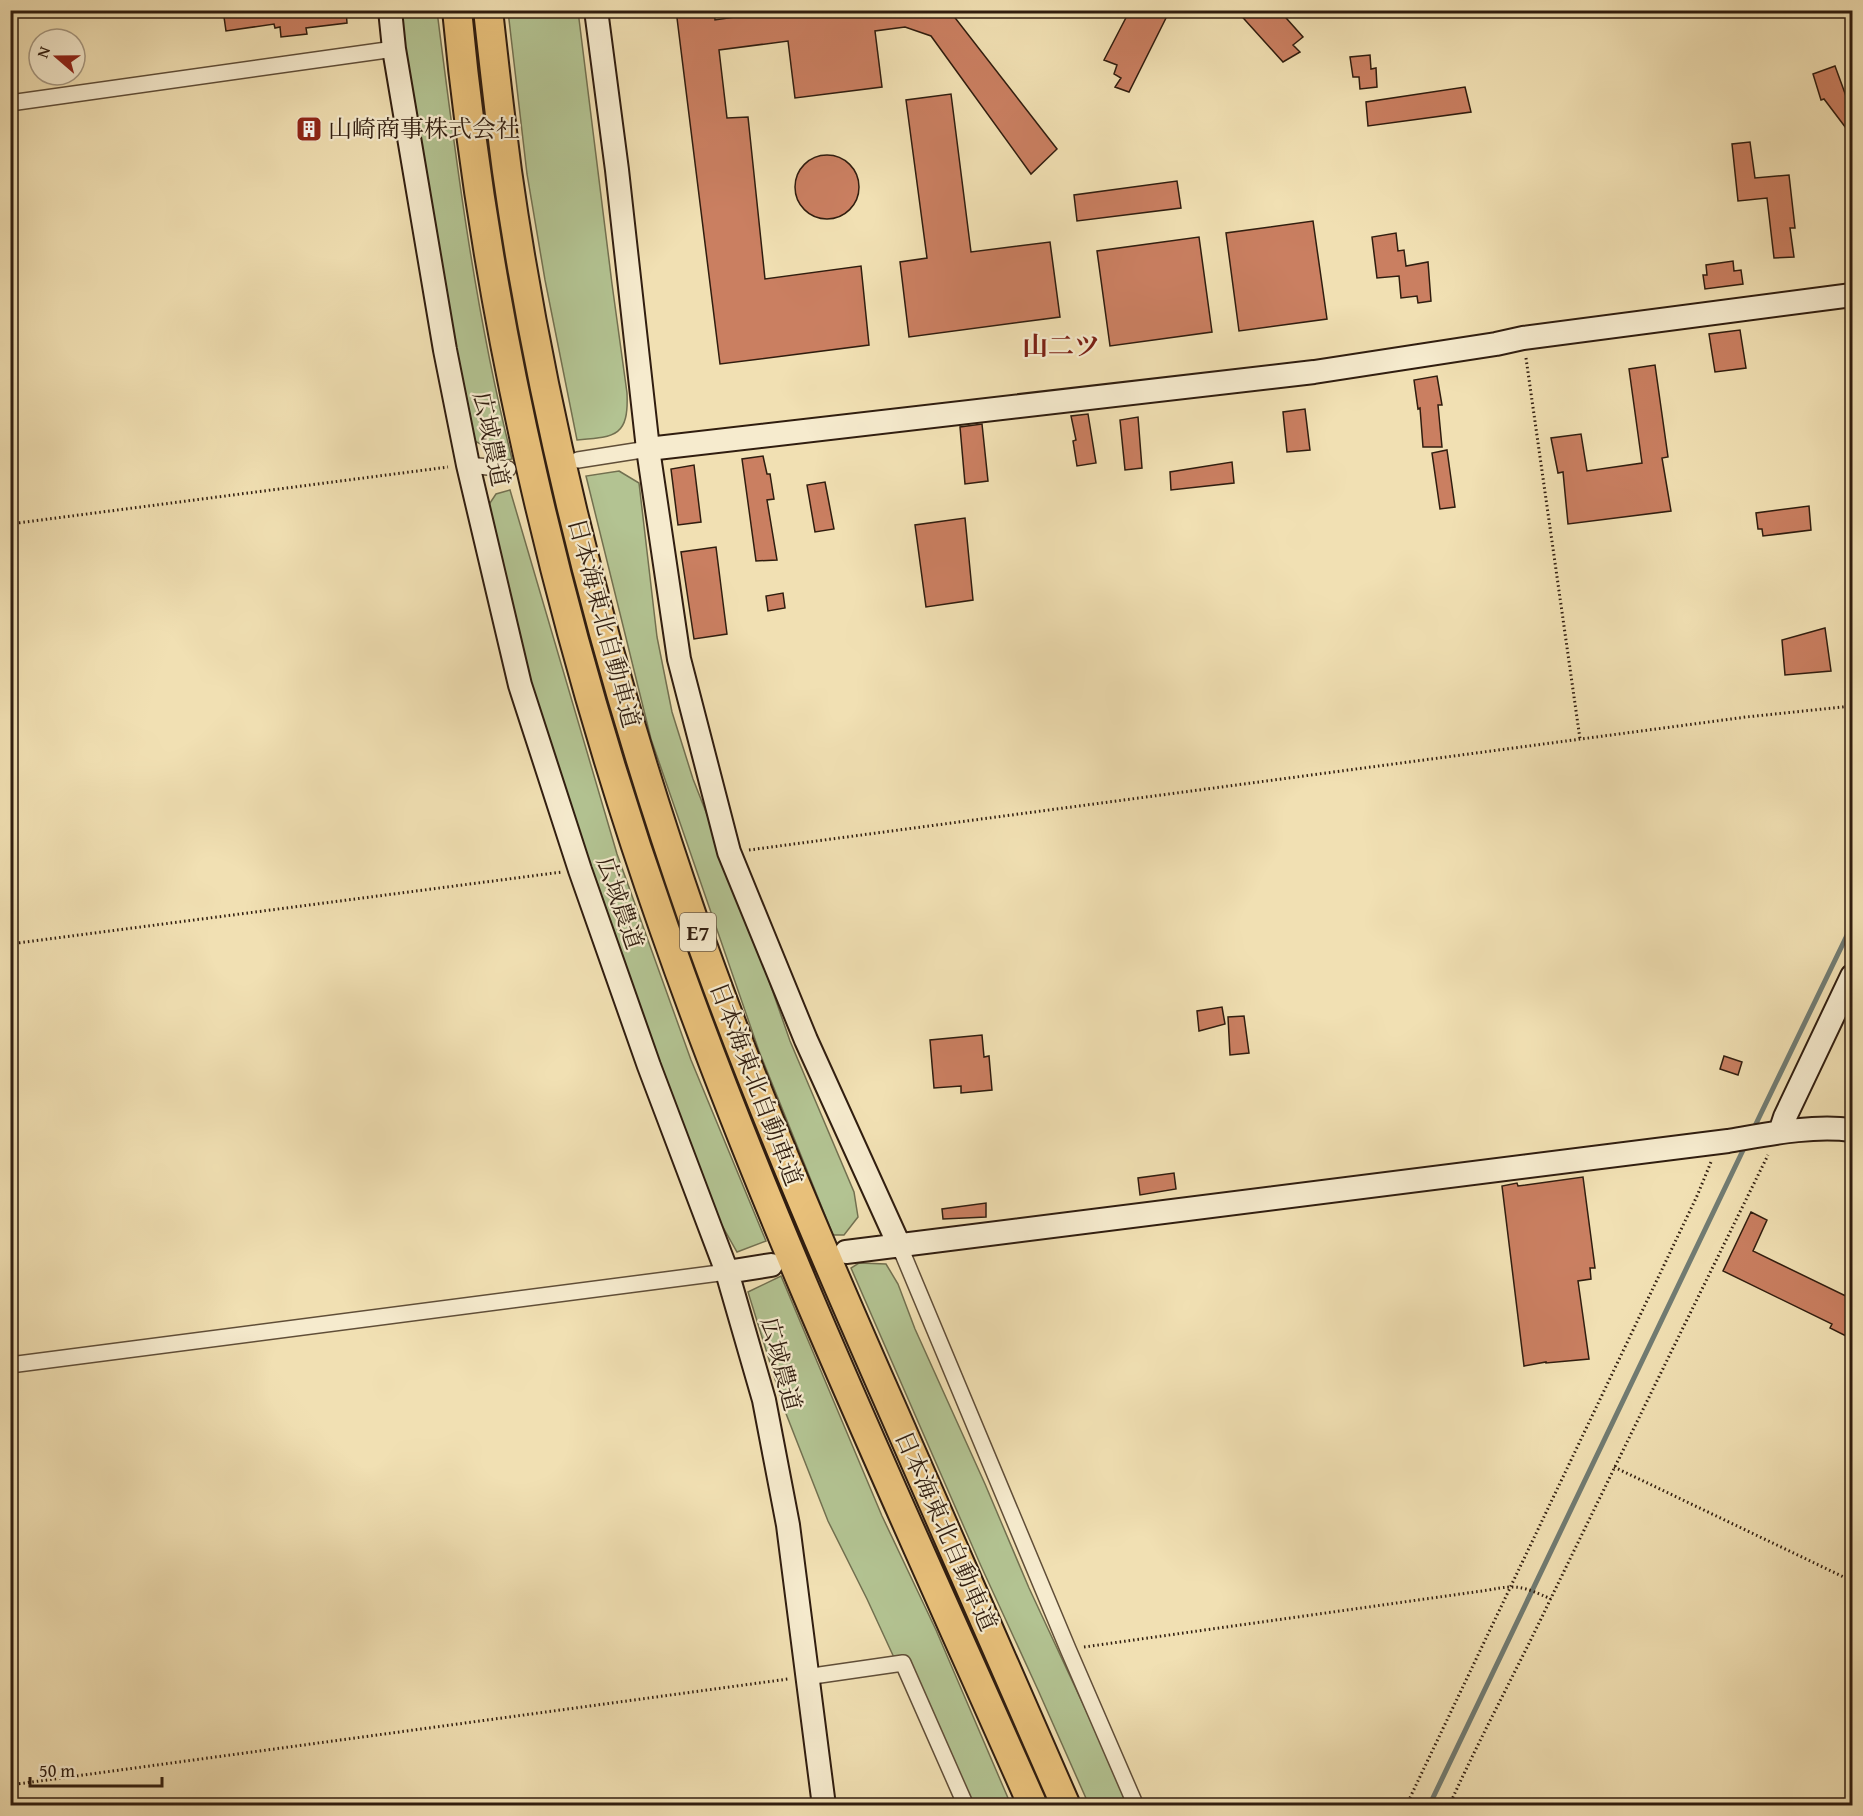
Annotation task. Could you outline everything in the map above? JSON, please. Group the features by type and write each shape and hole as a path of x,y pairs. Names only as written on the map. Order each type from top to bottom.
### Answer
{"highway":[{"name":"日本海東北自動車道","path":"457,10 477,177 507,349 534,479 565,602 626,816 664,928 708,1046 801,1281 1034,1806"},
{"name":"日本海東北自動車道","path":"488,10 508,173 538,348 565,475 623,699 660,818 693,919 745,1060 801,1199 1066,1806"}],"street":[{"name":"広域農道","path":"390,10 394,49 443,338 468,465 520,685 580,870 649,1066 727,1272 764,1400 788,1525 824,1806"},
{"path":"596,10 617,170 648,449 679,659 729,852 806,1040 900,1247 1136,1806"},
{"path":"10,103 394,49"},
{"path":"579,460 648,449 1314,372 1523,338 1852,295"},
{"path":"468,465 508,469"},
{"path":"1772,1134 1785,1117 1852,976"},
{"path":"846,1252 900,1247 1772,1134 1834,1128 1852,1130"},
{"path":"10,1365 771,1265"},
{"path":"807,1677 903,1663 966,1806"}],"path":[{"path":"1523,338 1580,739"},
{"path":"10,524 468,465"},
{"path":"729,852 1746,717 1852,706"},
{"path":"10,944 580,870"},
{"path":"1449,1806 1471,1757 1551,1600 1772,1134"},
{"path":"1406,1806 1724,1141"},
{"path":"1614,1467 1852,1581"},
{"path":"1068,1649 1489,1590 1511,1585 1522,1587 1551,1600"},
{"path":"10,1785 807,1677"}],"green space":[{"path":"397,11 437,11 459,180 477,292 512,459 501,461 497,449 468,438"},
{"path":"508,11 578,11 627,393 627,408 622,426 617,432 601,438 577,440 545,280 527,174"},
{"path":"619,471 639,483 657,637 672,712 693,779 743,906 790,1041 854,1192 858,1217 844,1235 833,1235 759,1051 651,739 586,476"},
{"path":"510,490 617,854 691,1060 766,1241 737,1252 697,1181 550,763 484,512 496,494"},
{"path":"859,1263 886,1264 898,1284 915,1329 1029,1588 1130,1805 1089,1805 981,1566 851,1268"},
{"path":"781,1276 882,1516 936,1630 1011,1805 962,1805 867,1599 828,1521 785,1411 748,1292"}],"building":[{"path":"223,10 346,10 347,23 306,28 307,34 281,37 280,27 275,28 274,24 226,31"},
{"path":"676,10 714,10 715,20 782,10 949,10 1057,149 1031,174 931,36 905,27 875,31 882,87 795,98 788,41 719,50 727,118 748,117 765,279 861,266 869,345 720,364"},
{"path":"1130,10 1170,10 1129,92 1115,87 1121,78 1114,74 1117,65 1104,60"},
{"path":"1236,10 1279,10 1303,37 1293,45 1300,52 1283,62"},
{"path":"1370,55 1371,69 1376,68 1377,87 1360,89 1359,77 1353,77 1350,57"},
{"path":"1835,66 1846,96 1852,94 1852,136 1824,99 1821,100 1813,74"},
{"path":"1465,87 1471,112 1368,126 1366,102"},
{"path":"951,94 971,252 1050,242 1060,317 909,337 900,262 927,258 906,100"},
{"path":"1750,142 1755,178 1789,175 1795,228 1790,228 1794,257 1774,258 1767,198 1738,201 1732,144"},
{"path":"827,155 845,161 853,169 859,187 853,205 845,213 827,219 809,213 801,205 795,187 801,169 809,161"},
{"path":"1177,181 1181,208 1077,221 1074,195"},
{"path":"1313,221 1327,319 1239,331 1226,233"},
{"path":"1396,233 1398,251 1404,250 1406,266 1428,262 1431,301 1418,303 1417,296 1401,298 1399,276 1377,278 1372,237"},
{"path":"1199,237 1212,332 1110,346 1097,251"},
{"path":"1733,261 1734,271 1741,270 1743,284 1705,289 1703,275 1707,275 1706,265"},
{"path":"1740,330 1746,368 1715,372 1709,334"},
{"path":"1655,365 1668,457 1662,458 1671,511 1568,524 1563,472 1558,473 1551,438 1581,434 1587,471 1642,463 1629,369"},
{"path":"1437,376 1442,405 1438,405 1442,447 1423,447 1420,408 1418,409 1414,380"},
{"path":"1305,409 1310,450 1287,452 1283,412"},
{"path":"1088,414 1096,463 1077,466 1073,441 1076,440 1071,416"},
{"path":"1138,417 1142,468 1125,470 1120,420"},
{"path":"982,424 988,481 965,484 960,427"},
{"path":"1447,450 1455,507 1440,509 1432,453"},
{"path":"763,456 767,474 770,474 774,499 767,500 777,560 756,561 742,459"},
{"path":"1232,462 1234,483 1171,490 1170,472"},
{"path":"694,465 701,522 678,525 671,469"},
{"path":"825,482 834,529 815,532 807,485"},
{"path":"1809,506 1811,530 1763,536 1762,529 1758,529 1756,513"},
{"path":"965,518 973,600 926,607 915,525"},
{"path":"716,547 727,634 694,639 681,552"},
{"path":"783,593 785,608 768,611 766,596"},
{"path":"1825,628 1831,671 1785,675 1782,640"},
{"path":"1222,1007 1225,1024 1199,1031 1197,1011"},
{"path":"1244,1016 1249,1053 1230,1055 1228,1017"},
{"path":"982,1035 984,1057 989,1056 992,1090 961,1093 961,1086 934,1088 930,1040"},
{"path":"1724,1056 1742,1062 1738,1075 1720,1069"},
{"path":"1174,1173 1176,1189 1140,1195 1138,1178"},
{"path":"1583,1177 1595,1268 1590,1268 1591,1279 1578,1281 1589,1359 1524,1366 1502,1186"},
{"path":"986,1203 986,1217 943,1219 942,1209"},
{"path":"1751,1212 1767,1220 1753,1251 1852,1299 1852,1339 1830,1328 1832,1324 1723,1271"}],"waterway":[{"path":"1753,1130 1852,925"},
{"path":"1429,1806 1746,1144"}],"place":[{"name":"山崎商事株式会社","path":"309,129"}],"district":[{"name":"山二ツ","path":"1061,346"}]}
